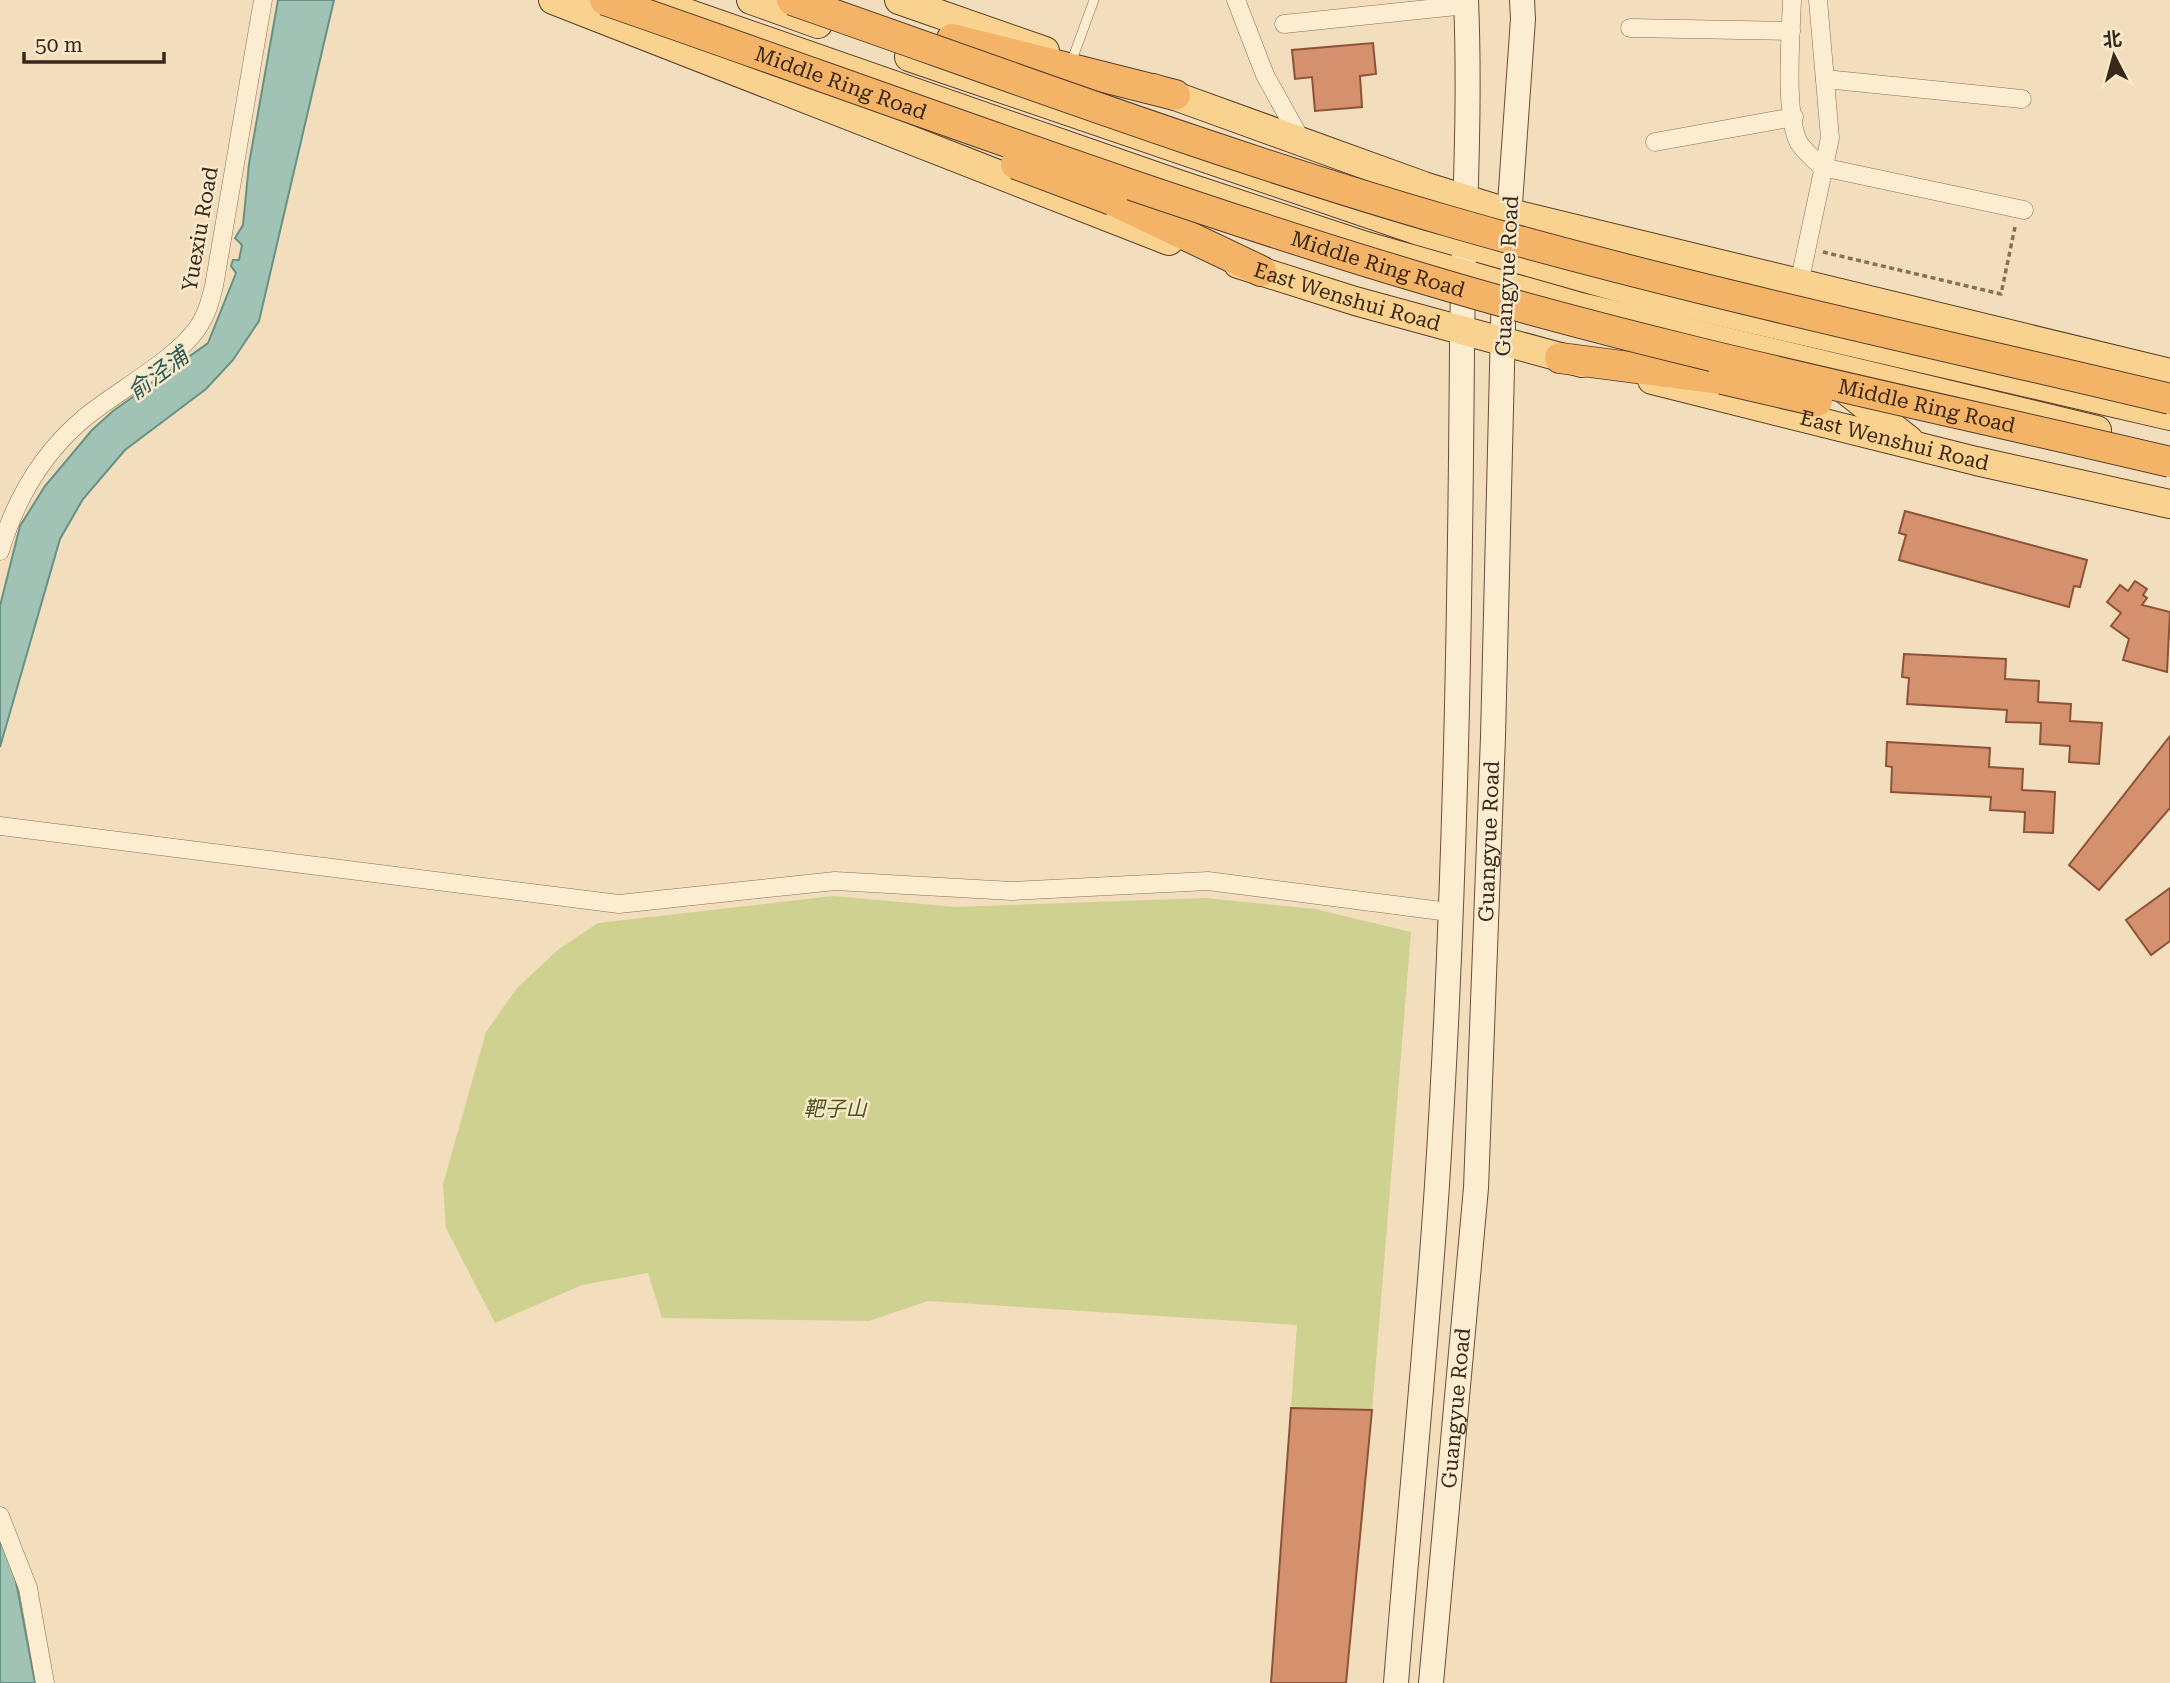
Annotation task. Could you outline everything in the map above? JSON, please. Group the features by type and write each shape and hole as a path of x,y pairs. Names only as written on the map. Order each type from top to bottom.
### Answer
{"highway":[{"path":"584,0 1112,200 1261,271"},
{"name":"Middle Ring Road","path":"606,0 1238,220 1421,278 1598,327 2170,462"},
{"path":"846,0 948,27 1175,95"},
{"path":"786,4 1280,171 1463,225 1635,273 2170,399"},
{"path":"1560,358 1722,379 2170,481"}],"main road":[{"name":"East Wenshui Road","path":"552,0 1184,247 1261,271 1560,358 1917,446 2170,504"},
{"path":"648,0 1314,229 1504,286 1655,326 2170,449"},
{"path":"751,0 786,4 843,33 1211,163 1465,244 1631,291 2170,416"},
{"path":"899,0 948,27 1072,60 1510,213 2170,373"},
{"name":"Guangyue Road","path":"1431,1683 1476,1188 1493,737 1504,286 1523,19 1522,0"},
{"name":"Guangyue Road","path":"1396,1683 1437,1187 1460,678 1462,331 1468,200 1466,3"},
{"path":"692,15 748,76"},
{"path":"843,33 948,27"},
{"path":"1040,190 1116,162"},
{"path":"1943,363 2002,332"},
{"path":"1810,362 1917,446"}],"street":[{"name":"Yuexiu Road","path":"0,551 16,505 36,472 61,441 102,404 182,345 202,322 214,286 262,0"},
{"path":"1236,0 1265,75 1301,140"},
{"path":"1792,0 1794,117 1799,142 1822,167 2022,209"},
{"path":"1799,284 1830,138 1818,0"},
{"path":"1284,24 1466,3"},
{"path":"1630,28 1791,30"},
{"path":"1825,79 2022,99"},
{"path":"1655,142 1794,117"},
{"path":"0,826 619,904 835,881 1012,891 1208,881 1449,912"},
{"path":"0,1516 28,1588 45,1683"}],"lane":[{"path":"1072,60 1094,0"}],"path":[{"path":"1807,248 2001,294 2022,209"}],"green space":[{"name":"靶子山","path":"833,896 956,907 1206,898 1315,909 1411,932 1372,1411 1291,1408 1297,1325 928,1301 869,1321 662,1318 648,1273 582,1285 495,1323 446,1228 443,1184 486,1032 517,988 559,949 598,923"}],"shaded area":[{"path":"278,0 334,0 259,321 233,360 206,389 125,450 83,499 60,539 0,747 0,606 20,526 45,486 92,430 113,411 208,343 236,273 231,266 233,260 239,260 242,245 235,238 243,225 249,164"},
{"path":"0,1536 11,1555 35,1683 0,1683"}],"building":[{"path":"1373,43 1376,74 1360,76 1362,107 1315,111 1312,77 1295,79 1292,50"},
{"path":"1905,511 2087,560 2080,587 2074,586 2069,607 1899,560 1906,535 1899,533"},
{"path":"2135,581 2147,589 2143,595 2147,598 2142,605 2170,612 2167,672 2123,660 2129,639 2111,626 2121,613 2107,602 2120,585 2128,591"},
{"path":"1904,654 2006,659 2005,679 2039,681 2038,702 2071,704 2070,721 2102,723 2099,764 2069,762 2070,746 2040,744 2041,723 2006,722 2007,710 1907,704 1909,678 1902,677"},
{"path":"2170,736 2170,808 2099,890 2069,865"},
{"path":"1887,742 1990,748 1989,767 2023,769 2022,790 2055,792 2053,833 2024,832 2025,812 1990,810 1991,797 1891,792 1892,767 1886,766"},
{"path":"2170,888 2170,941 2151,955 2126,920"},
{"path":"1291,1408 1372,1410 1346,1683 1271,1683"}],"water label":[{"name":"俞泾浦","path":"158,374"}]}
